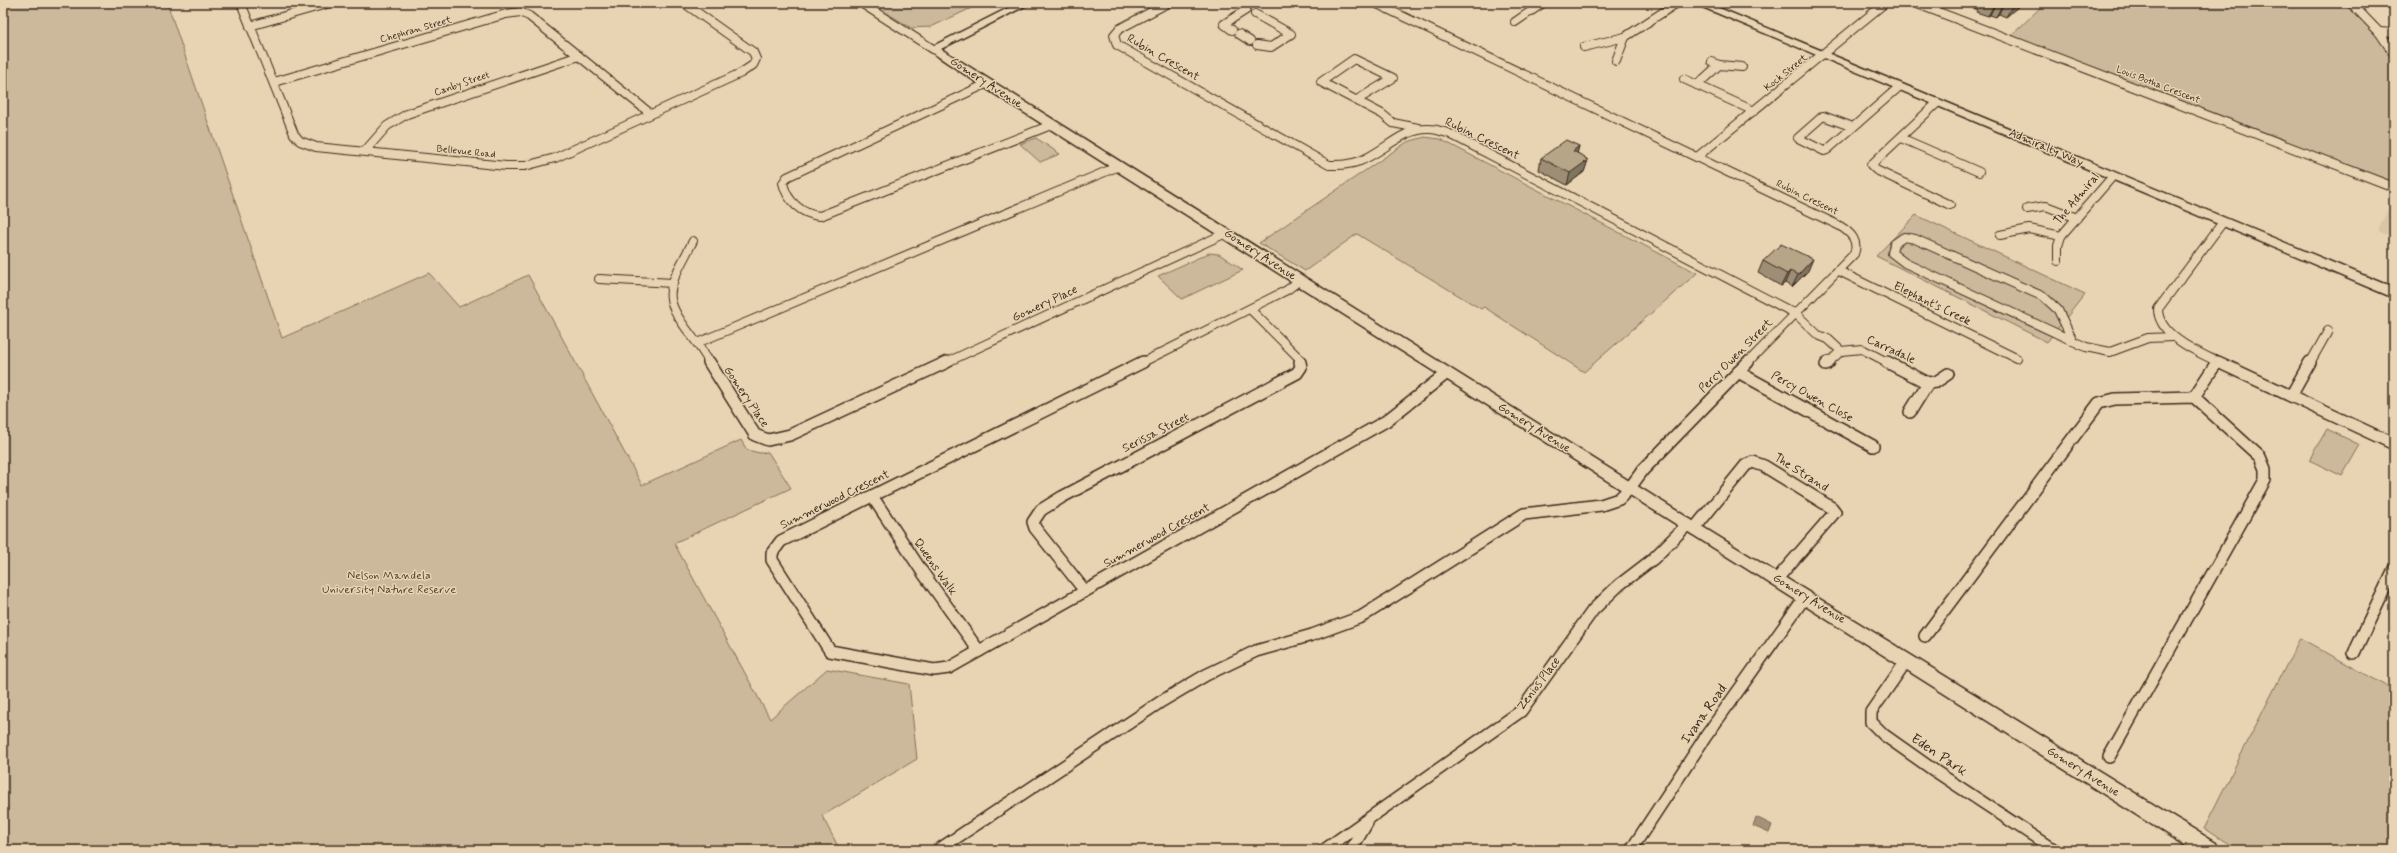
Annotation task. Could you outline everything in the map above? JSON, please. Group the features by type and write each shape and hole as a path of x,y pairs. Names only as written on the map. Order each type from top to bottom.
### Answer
{"street":[{"name":"Bellevue Road","path":"241,3 294,134 300,141 316,147 506,166 525,166 550,160 741,73 753,65 756,59 750,50 684,3"},
{"path":"250,26 330,3"},
{"name":"Gomery Avenue","path":"861,3 1051,125 1119,166 1691,527 1907,660 2209,850"},
{"path":"933,49 1026,3"},
{"name":"Rubin Crescent","path":"1168,3 1119,29 1114,35 1117,45 1325,164 1335,166 1352,165 1401,136 1418,128 1433,128 1448,133 1796,314"},
{"name":"Rubin Crescent","path":"1375,3 1840,226 1852,235 1856,242"},
{"path":"1515,22 1543,3"},
{"path":"1584,46 1625,37 1677,3"},
{"name":"Admiralty Way","path":"1698,3 2394,293"},
{"name":"Kock Street","path":"1697,157 1823,56 1885,3"},
{"name":"Louis Botha Crescent","path":"1915,3 2394,187"},
{"path":"2351,3 2379,32 2394,54"},
{"path":"1237,5 1246,10 1224,24 1250,41"},
{"name":"Chephran Street","path":"274,82 515,12 529,16 651,114"},
{"path":"1255,14 1291,34 1271,47 1264,48 1258,45"},
{"path":"2379,32 2394,33"},
{"path":"1616,61 1625,37"},
{"name":"Canby Street","path":"365,151 386,126 407,114 579,56"},
{"path":"1357,100 1392,80 1393,77 1354,59 1321,80 1357,100 1386,116 1393,123 1418,128"},
{"path":"1697,85 1716,63 1742,67"},
{"path":"1684,79 1754,111"},
{"path":"986,84 787,177 783,183 784,190 800,210 808,215 820,216 1051,125"},
{"path":"1853,128 1823,116 1798,138 1825,151 1853,128 1899,87"},
{"path":"1937,103 1871,166 1950,205"},
{"path":"1902,138 1979,172"},
{"path":"697,343 1119,166"},
{"name":"The Admiral","path":"2058,261 2058,246 2061,236 2113,176"},
{"path":"2027,208 2046,206 2077,218"},
{"path":"2223,222 2204,250 2158,309 2158,315 2173,337 2188,348 2394,444"},
{"path":"2000,235 2029,229 2061,236"},
{"name":"Gomery Place","path":"692,241 673,283 670,296 671,305 697,343 755,435 763,440 772,440 790,435 1226,233"},
{"path":"2073,342 2058,310 2044,298 1915,239 1904,237 1894,244 1892,253 1905,263 2073,342 2086,347 2110,352 2148,338 2173,337"},
{"name":"Percy Owen Street","path":"938,850 1162,701 1232,661 1361,617 1511,520 1524,514 1538,510 1612,502 1618,499 1630,488 1643,470 1839,271 1854,254 1856,242"},
{"name":"Elephant’s Creek","path":"1839,271 2016,358"},
{"path":"599,279 673,283"},
{"name":"Summerwood Crescent","path":"1300,280 1286,290 1250,309 781,541 772,553 772,560 823,644 836,654 934,670 949,668 1386,421 1447,373"},
{"name":"Serissa Street","path":"1085,591 1036,528 1033,522 1036,515 1040,510 1062,497 1297,373 1301,367 1299,358 1250,309"},
{"path":"1796,314 1818,336 1828,339 1841,350 1826,365"},
{"path":"2291,396 2328,330"},
{"name":"Carradale","path":"1841,350 1862,350 1928,383"},
{"path":"2194,397 2217,362"},
{"name":"Percy Owen Close","path":"1738,372 1874,446"},
{"path":"1910,412 1928,383 1936,382 1948,374"},
{"path":"1925,636 2099,403 2115,399 2194,397 2260,457 2266,469 2266,479 2262,489 2109,757"},
{"name":"The Strand","path":"1691,527 1746,465 1753,462 1764,466 1832,508 1835,512 1777,579"},
{"name":"Queens Walk","path":"872,496 923,573 980,651"},
{"name":"Zenios Place","path":"1324,850 1369,820 1521,711 1593,610 1619,585 1691,527"},
{"path":"2354,653 2394,569"},
{"name":"Ivana Road","path":"1631,850 1711,730 1805,597"},
{"name":"Eden Park","path":"1907,660 1871,712 1871,722 1884,735 1935,771 2055,850"},
{"name":"Zenios Place","path":"1351,850 1369,820"}],"shaded area":[{"path":"2394,197 2394,238 2378,231"},
{"path":"1756,817 1772,825 1769,833 1753,826"}],"green space":[{"name":"Nelson Mandela University Nature Reserve","path":"3,3 167,3 282,338 429,273 459,307 528,275 642,485 741,440 747,450 760,453 768,452 791,488 674,543 770,719 827,669 909,684 917,759 822,816 840,850 3,850"},
{"path":"871,3 982,3 931,27 911,28"},
{"path":"2045,3 2348,3 2375,30 2394,59 2394,184 2010,37"},
{"path":"1425,137 1440,139 1697,273 1584,372 1484,307 1481,309 1357,234 1305,271 1259,243 1407,142"},
{"path":"1036,138 1060,154 1040,162 1020,144"},
{"path":"1916,215 2085,294 2047,342 1876,256"},
{"path":"1209,253 1219,254 1243,270 1182,299 1158,276"},
{"path":"2327,429 2360,445 2342,476 2309,460"},
{"path":"2300,638 2394,690 2394,850 2238,850 2204,828"}],"building":[{"path":"1566,140 1579,146 1573,151 1588,160 1570,173 1541,158"},
{"path":"1781,244 1813,259 1798,275 1790,271 1787,274 1763,261"}],"tunnel":[{"path":"1233,3 1237,5"}]}
